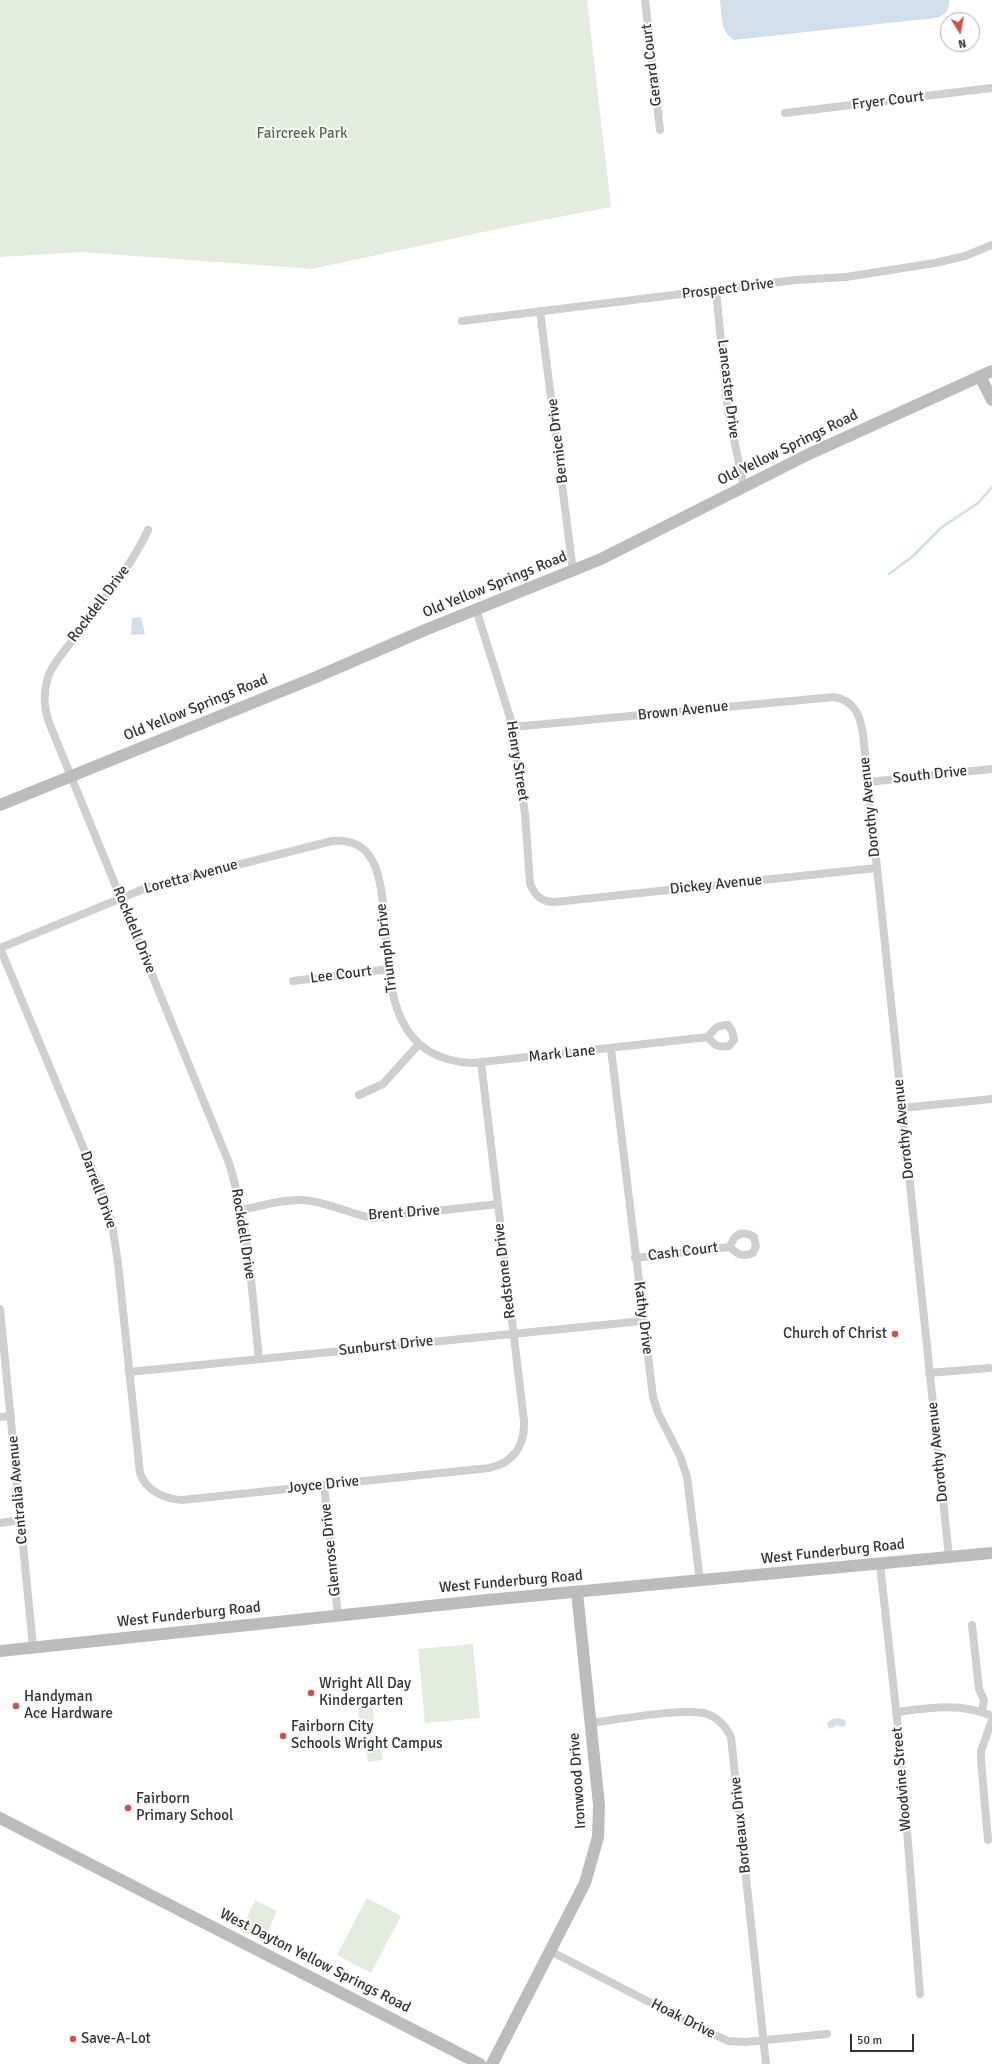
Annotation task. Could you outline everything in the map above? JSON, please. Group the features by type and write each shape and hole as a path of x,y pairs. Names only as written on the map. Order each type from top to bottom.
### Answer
{"street":[{"name":"Gerard Court","path":"644,0 660,130"},
{"name":"Fryer Court","path":"785,113 992,88"},
{"name":"Prospect Drive","path":"462,321 716,291 794,280 846,276 935,263 965,256 992,245"},
{"name":"Lancaster Drive","path":"716,291 728,411 744,487"},
{"name":"Bernice Drive","path":"540,311 573,571"},
{"name":"Old Yellow Springs Road","path":"0,804 314,678 415,634 573,571 629,546 815,451 992,371"},
{"path":"980,376 992,400"},
{"name":"Rockdell Drive","path":"148,530 140,548 126,569 54,665 48,678 45,697 47,718 225,1150 236,1183 241,1210 259,1359"},
{"name":"Henry Street","path":"476,609 513,727 525,814 530,883 534,893 540,898 555,902"},
{"name":"Brown Avenue","path":"513,727 834,697 844,700 852,705"},
{"name":"Dorothy Avenue","path":"852,705 856,709 861,721 868,782 949,1557"},
{"name":"South Drive","path":"868,782 992,769"},
{"name":"Loretta Avenue","path":"0,948 146,888 332,841 350,841 364,849"},
{"name":"Triumph Drive","path":"364,849 373,859 377,871 392,994 398,1016 411,1036 419,1044"},
{"name":"Dickey Avenue","path":"555,902 876,868"},
{"name":"Darrell Drive","path":"0,948 109,1215 118,1263 140,1473 144,1481 153,1490"},
{"name":"Lee Court","path":"293,981 390,969"},
{"name":"Mark Lane","path":"419,1044 433,1054 448,1060 481,1062 612,1049 708,1037"},
{"path":"359,1095 383,1084 419,1044"},
{"name":"Kathy Drive","path":"612,1049 643,1321 654,1402 664,1428 680,1456 687,1477 700,1581"},
{"name":"Redstone Drive","path":"481,1062 524,1428 522,1440 518,1450 506,1462 496,1467"},
{"path":"902,1108 992,1099"},
{"name":"Brent Drive","path":"241,1210 284,1201 302,1200 319,1203 358,1216 374,1218 498,1204"},
{"name":"Cash Court","path":"636,1258 730,1246"},
{"name":"Centralia Avenue","path":"0,1311 33,1647"},
{"name":"Sunburst Drive","path":"129,1372 643,1321"},
{"path":"929,1373 989,1368"},
{"path":"0,1417 11,1416"},
{"name":"Joyce Drive","path":"153,1490 168,1498 182,1500 496,1467"},
{"name":"Glenrose Drive","path":"324,1485 338,1616"},
{"path":"0,1523 21,1520"},
{"name":"West Funderburg Road","path":"0,1651 577,1592 992,1553"},
{"name":"Woodvine Street","path":"880,1564 896,1712 920,1994"},
{"name":"Ironwood Drive","path":"492,2064 585,1883 598,1837 599,1805 577,1592"},
{"path":"972,1625 979,1689 984,1700 982,1712"},
{"path":"896,1712 956,1707 982,1712 992,1716"},
{"name":"Bordeaux Drive","path":"590,1723 697,1712 715,1718 726,1729 732,1743 766,2064"},
{"path":"988,1840 981,1751 992,1720"},
{"name":"West Dayton Yellow Springs Road","path":"0,1818 480,2064"},
{"name":"Hoak Drive","path":"550,1951 720,2038 739,2042 828,2034"}],"green space":[{"name":"Faircreek Park","path":"0,0 587,0 611,207 507,227 312,269 81,252 0,257"},
{"path":"473,1644 480,1718 425,1723 418,1649"},
{"path":"372,1695 374,1726 360,1727 357,1697"},
{"path":"380,1742 383,1760 368,1762 365,1745"},
{"path":"367,1898 401,1916 371,1973 337,1955"},
{"path":"255,1900 277,1911 264,1941 241,1931"}],"water":[{"path":"720,0 949,0 946,12 940,12 940,16 933,18 734,40 726,32 722,22"},
{"path":"141,617 145,634 131,635 132,618"},
{"path":"838,1718 845,1720 846,1725 842,1727 837,1725 829,1729 827,1723 832,1719"}],"waterway":[{"path":"889,574 913,556 942,527 978,503 992,487"}],"place":[{"name":"Church of Christ","path":"895,1334"},
{"name":"Wright All Day Kindergarten","path":"311,1693"},
{"name":"Handyman Ace Hardware","path":"16,1706"},
{"name":"Fairborn City Schools Wright Campus","path":"283,1736"},
{"name":"Fairborn Primary School","path":"128,1808"},
{"name":"Save-A-Lot","path":"73,2039"}]}
